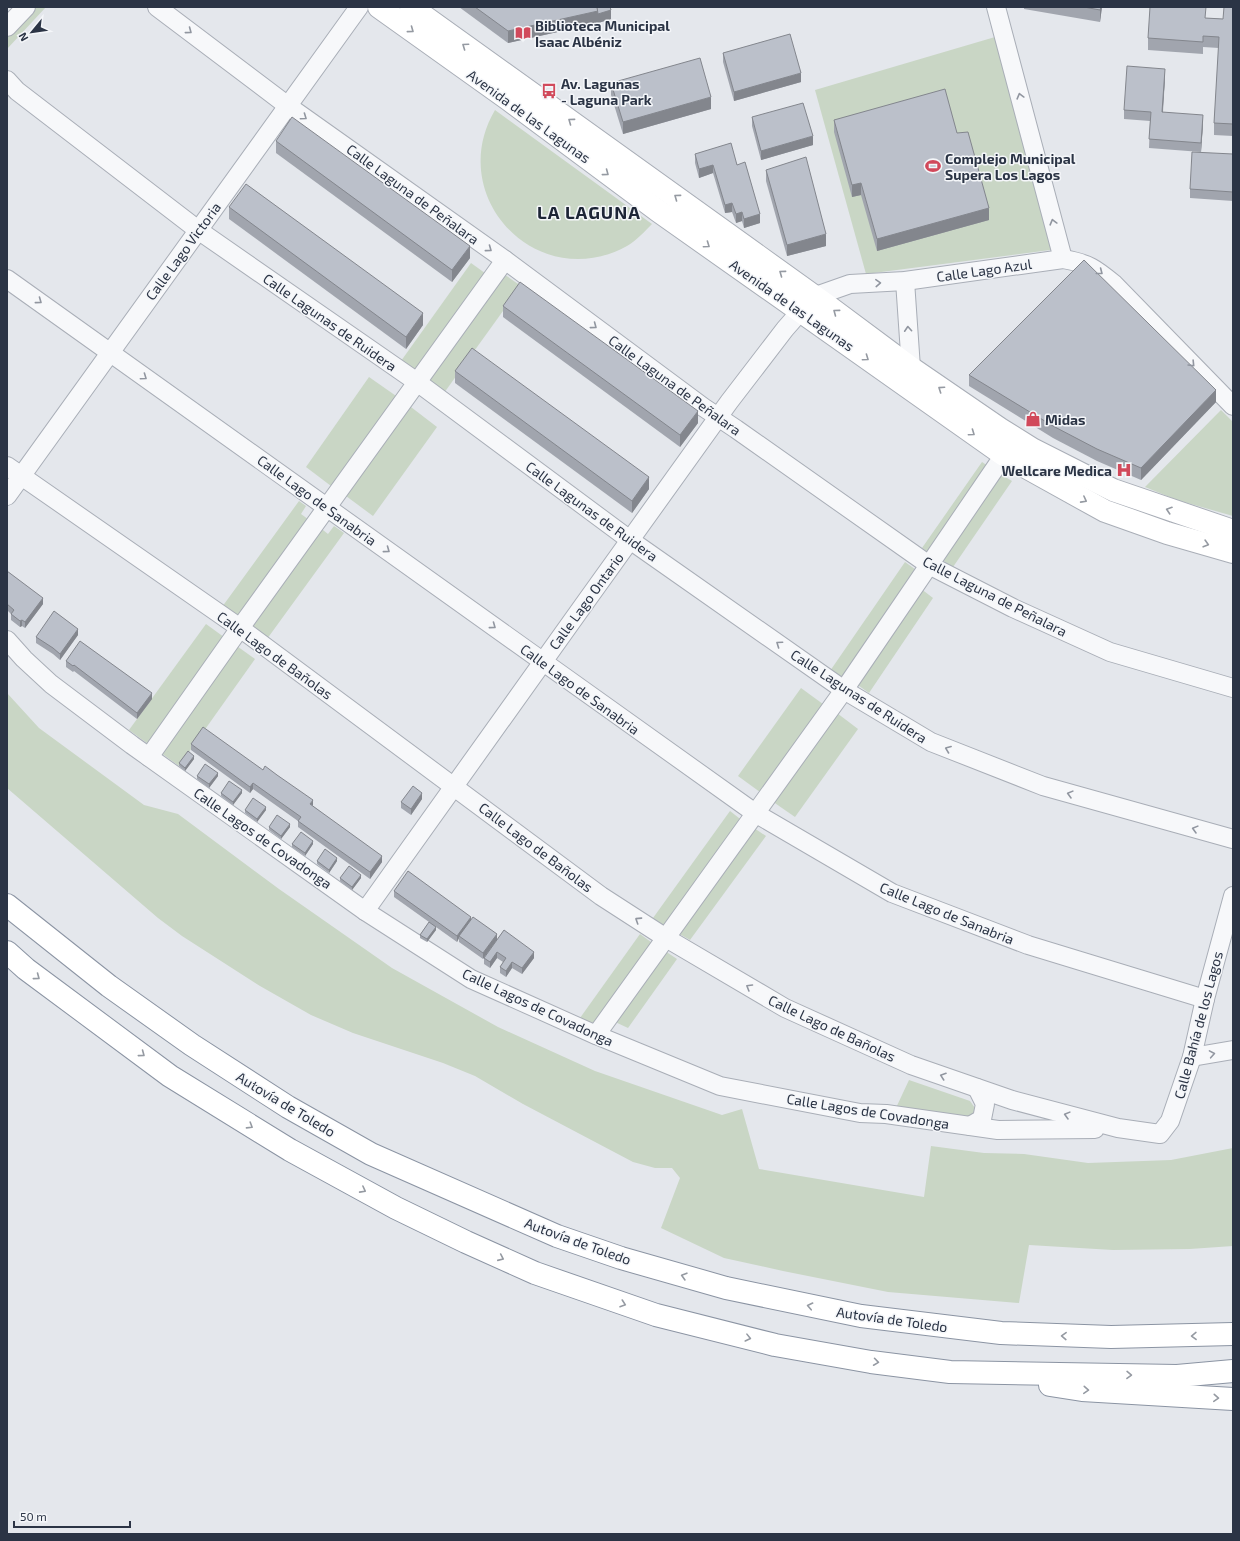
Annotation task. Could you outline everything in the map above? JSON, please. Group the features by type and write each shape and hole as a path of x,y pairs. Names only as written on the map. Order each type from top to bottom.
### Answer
{"main road":[{"name":"Avenida de las Lagunas","path":"379,7 508,99 657,210 910,368 1032,449 1106,487 1141,501 1233,531"},
{"name":"Avenida de las Lagunas","path":"411,7 553,108 1004,455 1105,511 1167,533 1233,552"},
{"name":"Autovía de Toledo","path":"7,905 109,986 192,1045 288,1107 371,1154 556,1236 621,1258 726,1288 861,1316 1001,1333 1111,1337 1233,1334"},
{"path":"7,952 26,969 164,1071 290,1150 396,1208 535,1273 656,1315 775,1345 872,1362 1082,1390 1233,1399"},
{"path":"950,1372 1176,1376 1233,1371"}],"street":[{"path":"7,27 26,7"},
{"name":"Calle Laguna de Peñalara","path":"158,7 288,106 505,260 703,407 929,565 1013,608 1110,652 1233,688"},
{"name":"Calle Lago Victoria","path":"7,496 14,471 110,353 359,7"},
{"path":"996,7 1063,259 1076,261 1093,267 1114,284 1233,406"},
{"name":"Calle Lagunas de Ruidera","path":"7,80 17,91 198,230 417,382 630,540 844,690 931,742 1043,786 1233,839"},
{"name":"Calle Lago Azul","path":"807,304 850,284 905,281 1063,259"},
{"path":"149,757 505,260"},
{"name":"Calle Lago de Sanabria","path":"7,279 755,813 892,893 1028,945 1205,998"},
{"path":"905,281 910,368"},
{"name":"Calle Lago Ontario","path":"365,911 719,417 807,304"},
{"path":"596,1036 844,690 1004,455"},
{"name":"Calle Lago de Bañolas","path":"14,471 240,628 601,896 666,938 785,1008 911,1065 1012,1100 1118,1128"},
{"name":"Calle Lagos de Covadonga","path":"7,640 51,684 149,757 365,911 471,979 596,1036 720,1086 860,1113 886,1114 998,1130 1118,1128"},
{"name":"Calle Bahía de los Lagos","path":"1118,1128 1160,1134 1170,1121 1192,1057 1205,998 1233,896"},
{"path":"1192,1057 1233,1050"},
{"path":"970,1126 982,1119 985,1104 977,1088"}],"green space":[{"path":"31,7 46,7 7,49 7,33"},
{"name":"Complejo Municipal Supera Los Lagos","path":"995,37 1052,243 1050,250 866,274 815,90"},
{"path":"495,110 652,224 637,239 627,246 594,258 562,258 533,247 508,229 491,204 482,175 482,143"},
{"path":"471,263 489,276 419,374 401,361"},
{"path":"501,272 521,286 444,393 425,379"},
{"path":"369,377 399,398 335,489 306,467"},
{"path":"407,404 437,427 373,516 342,493"},
{"path":"1221,410 1233,422 1233,516 1177,500 1145,487"},
{"path":"982,462 991,468 931,554 922,548"},
{"path":"997,472 1012,481 953,567 939,558"},
{"path":"299,501 306,506 301,514 312,522 241,620 222,607"},
{"path":"318,526 328,534 334,526 344,533 267,639 248,625"},
{"path":"905,562 919,572 844,681 830,671"},
{"path":"920,588 933,598 869,693 855,683"},
{"path":"206,624 228,640 151,746 129,730"},
{"path":"234,644 255,659 179,766 157,750"},
{"path":"801,688 827,707 764,795 738,776"},
{"path":"7,693 39,728 144,805 178,814 279,889 392,968 498,1027 595,1071 722,1115 742,1109 759,1169 924,1197 931,1146 984,1153 1024,1154 1088,1163 1171,1160 1233,1148 1233,1246 1190,1249 1113,1250 1029,1245 1019,1303 888,1292 724,1258 661,1228 680,1178 672,1168 655,1168 633,1162 523,1104 475,1076 443,1063 353,1033 311,1015 260,986 182,936 158,918 7,788"},
{"path":"833,710 858,729 795,817 769,799"},
{"path":"730,811 744,822 667,928 653,918"},
{"path":"751,826 766,836 690,940 676,932"},
{"path":"640,934 655,945 598,1025 580,1018"},
{"path":"662,949 677,959 628,1028 613,1021"},
{"path":"909,1080 970,1101 975,1108 973,1114 968,1119 895,1110"}],"building":[{"path":"475,7 597,7 598,11 508,31"},
{"path":"597,7 610,7 611,10 598,14"},
{"path":"1084,7 1101,7 1100,10"},
{"path":"1150,7 1206,7 1205,18 1223,19 1224,7 1233,7 1233,124 1214,123 1219,37 1203,36 1203,42 1148,38"},
{"path":"790,34 801,73 734,92 723,53"},
{"path":"700,58 711,97 623,122 611,83"},
{"path":"1127,66 1165,69 1162,112 1203,115 1201,143 1149,139 1151,112 1124,110"},
{"path":"945,89 957,133 968,132 989,208 877,239 861,183 852,185 834,120"},
{"path":"803,103 813,136 761,151 752,117"},
{"path":"292,117 470,246 452,270 276,141"},
{"path":"731,143 737,165 745,162 760,214 744,219 742,212 736,214 732,203 725,205 713,165 699,169 695,154"},
{"path":"1192,152 1233,154 1233,192 1190,189"},
{"path":"806,157 826,234 787,245 766,170"},
{"path":"246,184 423,313 406,337 229,207"},
{"path":"1084,260 1216,390 1141,468 1097,449 1053,426 969,375"},
{"path":"520,282 698,411 680,435 503,306"},
{"path":"472,348 649,477 632,501 455,371"},
{"path":"7,571 43,598 25,622 22,620 20,621 11,614 14,610 7,604"},
{"path":"54,611 78,629 60,654 36,637"},
{"path":"80,641 152,693 137,713 74,665 73,666 66,661"},
{"path":"203,727 263,770 265,766 313,800 310,804 382,856 370,872 298,821 301,817 253,783 250,787 191,744"},
{"path":"188,751 194,756 185,768 179,763"},
{"path":"205,764 218,773 209,784 197,776"},
{"path":"229,781 242,790 233,802 221,793"},
{"path":"413,786 422,793 411,809 401,802"},
{"path":"253,798 266,807 257,819 245,810"},
{"path":"277,815 290,824 281,836 269,827"},
{"path":"301,832 313,841 305,853 292,844"},
{"path":"325,849 337,858 329,870 317,861"},
{"path":"349,866 361,875 352,887 340,878"},
{"path":"408,871 471,917 457,936 394,891"},
{"path":"473,917 497,934 483,953 459,936"},
{"path":"429,922 436,927 427,939 420,935"},
{"path":"504,930 534,952 522,968 512,962 506,971 500,967 506,958 497,952 490,962 484,958"}],"place":[{"name":"Biblioteca Municipal Isaac Albéniz","path":"523,33"},
{"name":"Av. Lagunas - Laguna Park","path":"549,91"},
{"name":"Complejo Municipal Supera Los Lagos","path":"933,166"},
{"name":"Midas","path":"1033,419"},
{"name":"Wellcare Medica","path":"1124,470"}],"district":[{"name":"LA LAGUNA","path":"589,212"}]}
